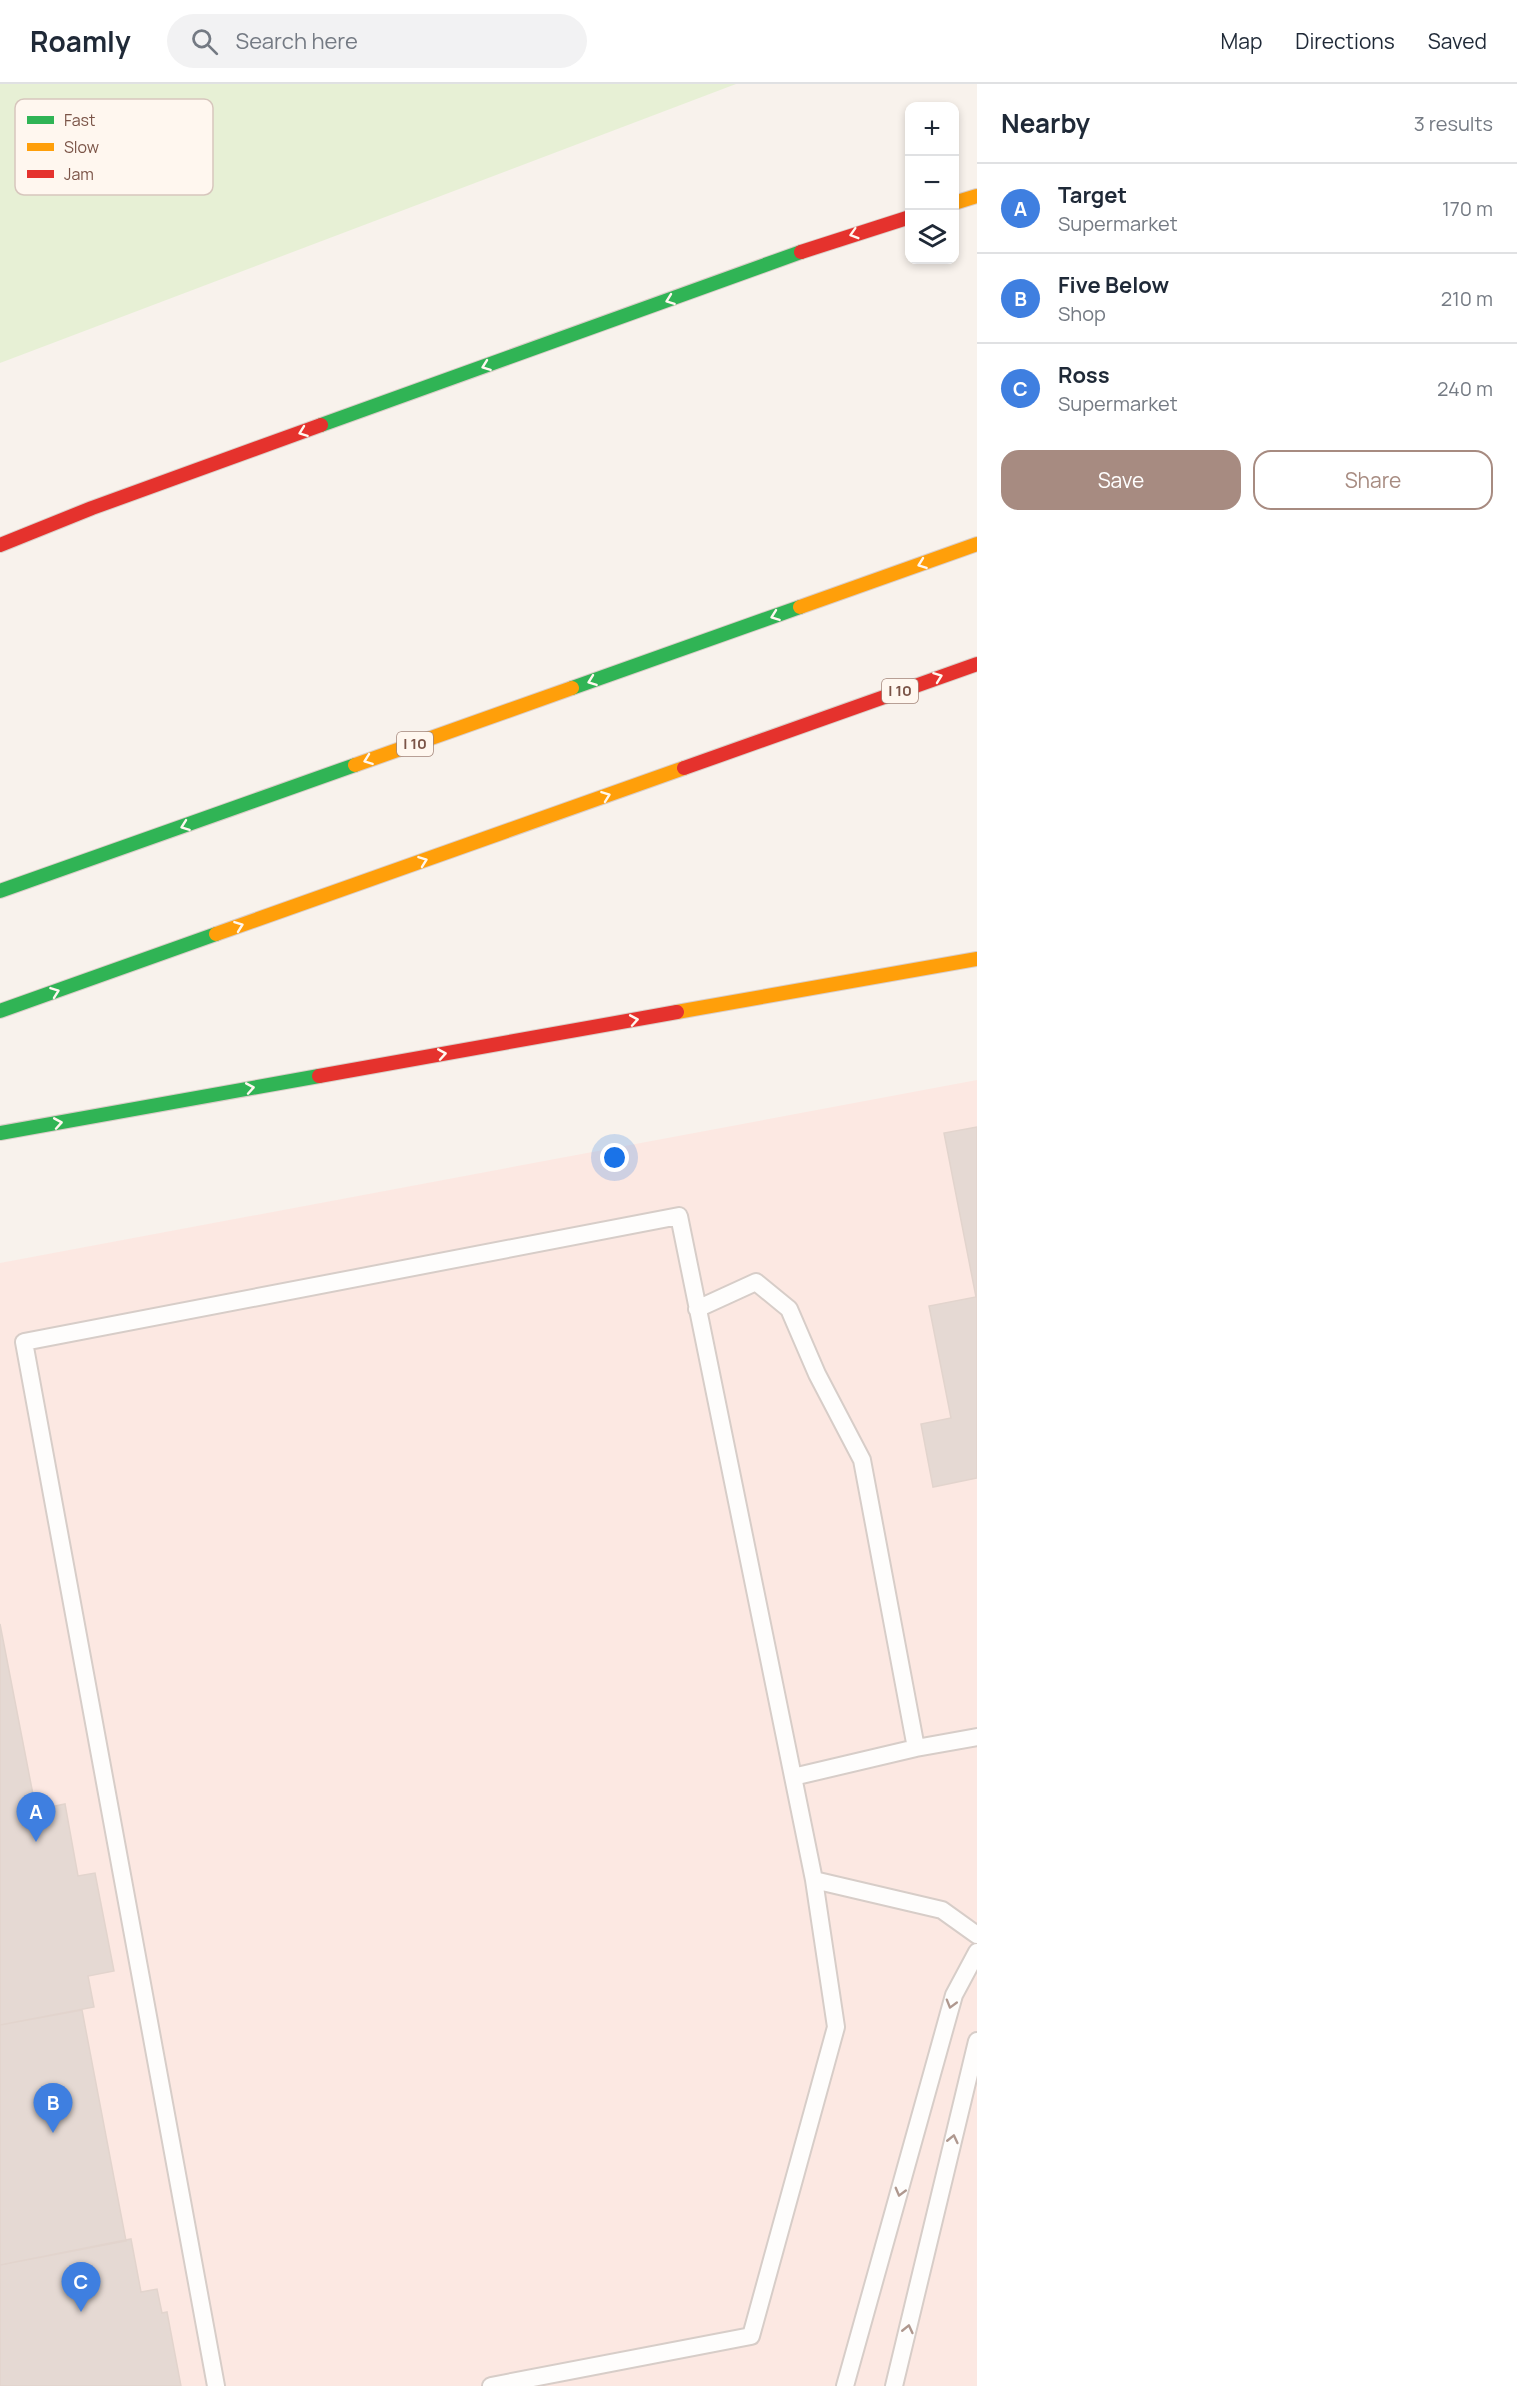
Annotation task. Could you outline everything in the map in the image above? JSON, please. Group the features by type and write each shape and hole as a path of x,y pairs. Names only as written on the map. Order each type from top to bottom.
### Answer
{"highway":[{"path":"959,201 977,196"},
{"path":"0,545 159,484 829,242 905,218"},
{"name":"I 10","path":"0,891 977,544"},
{"name":"I 10","path":"0,1011 977,664"},
{"path":"0,1133 977,959"}],"lane":[{"path":"216,2386 24,1341 679,1216 814,1880 836,2027 750,2336 490,2386"},
{"path":"698,1309 756,1282 789,1309 817,1374 862,1460 916,1748"},
{"path":"793,1777 916,1748 977,1737"},
{"path":"814,1880 942,1910 977,1935"},
{"path":"845,2386 954,1995 977,1952"},
{"path":"894,2386 977,2041"}],"shaded area":[{"path":"977,1080 977,2386 0,2386 0,1263"}],"green space":[{"path":"0,84 736,84 0,363"}],"building":[{"path":"977,1127 977,1478 933,1487 921,1424 951,1418 929,1306 976,1297 944,1133"},
{"path":"0,1624 36,1810 65,1804 78,1876 95,1873 114,1971 88,1976 94,2007 0,2025"},
{"path":"82,2010 126,2241 0,2265 0,2025"},
{"path":"131,2239 141,2292 157,2289 162,2313 167,2312 181,2386 0,2386 0,2265"}],"traffic: fast":[{"path":"321,425 801,252"},
{"path":"572,688 800,607"},
{"path":"0,891 355,765"},
{"path":"0,1011 216,934"},
{"path":"0,1133 319,1076"}],"traffic: slow":[{"path":"959,201 977,196"},
{"path":"800,607 977,544"},
{"path":"355,765 572,688"},
{"path":"216,934 684,768"},
{"path":"677,1012 977,959"}],"traffic: jam":[{"path":"801,252 905,219"},
{"path":"0,545 92,508 321,425"},
{"path":"684,768 977,664"},
{"path":"319,1076 677,1012"}],"place":[{"name":"Target","path":"36,1842"},
{"name":"Five Below","path":"53,2133"},
{"name":"Ross","path":"81,2312"}]}
